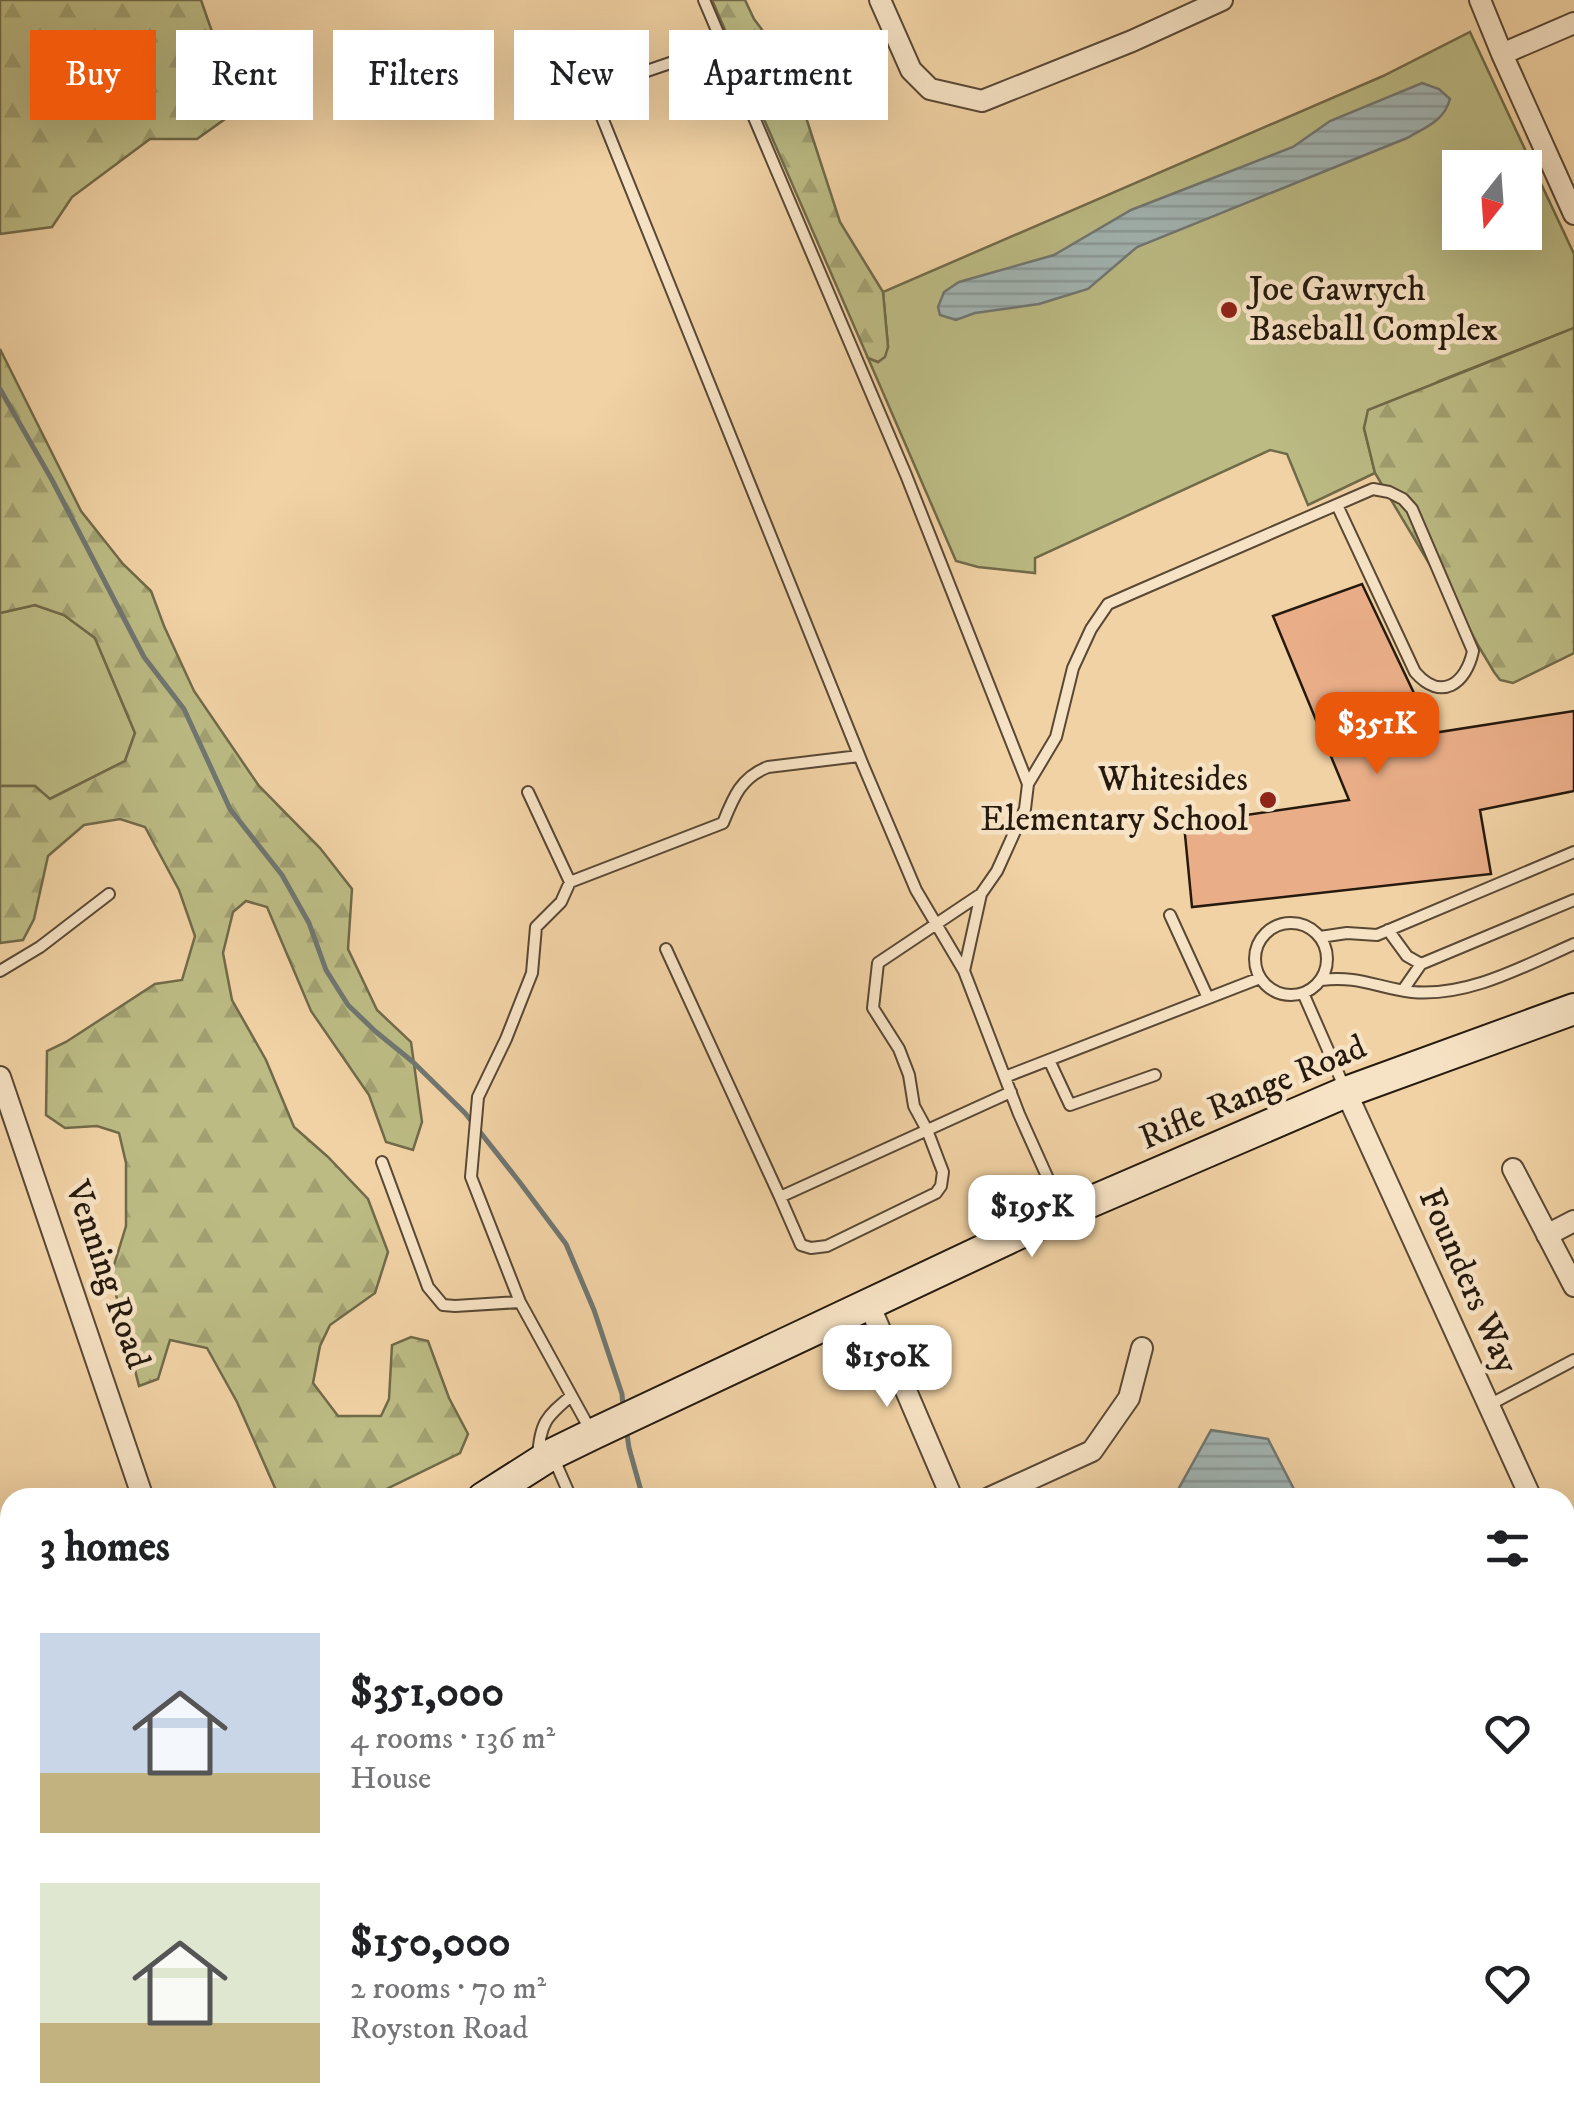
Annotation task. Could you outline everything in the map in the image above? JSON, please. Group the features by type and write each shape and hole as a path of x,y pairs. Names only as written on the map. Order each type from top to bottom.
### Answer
{"main road":[{"name":"Rifle Range Road","path":"498,1488 593,1434 1064,1213 1346,1092 1574,1009"}],"street":[{"path":"880,0 911,70 930,89 982,101 1132,42 1222,0"},
{"path":"1480,0 1574,214"},
{"path":"1502,54 1574,22"},
{"name":"Venning Road","path":"0,1076 140,1488"},
{"name":"Founders Way","path":"1346,1092 1526,1488"},
{"path":"1513,1169 1574,1286"},
{"path":"1547,1234 1574,1220"},
{"path":"868,1302 948,1488"},
{"path":"1012,1488 1092,1451 1129,1398 1142,1348"}],"lane":[{"path":"704,0 717,30"},
{"path":"669,63 590,90 859,756 916,890 964,972 1064,1213"},
{"path":"755,120 906,474 1028,784"},
{"path":"666,948 801,1245 827,1246 936,1193 943,1172 914,1106 909,1075 899,1049 873,1008 878,962 981,894 997,871 1024,809 1028,784 1056,737 1072,668 1108,604 1336,505 1373,489 1389,492 1412,509 1473,651 1464,676 1455,684 1439,688 1425,684 1415,672 1336,505"},
{"path":"570,882 724,823 734,793 754,772 859,756"},
{"path":"528,792 570,882 562,902 536,928 532,974 478,1097 470,1176 520,1302 593,1434"},
{"path":"1320,937 1376,935 1574,852"},
{"path":"0,971 40,947 109,894"},
{"path":"964,972 981,894"},
{"path":"1403,990 1422,964 1574,900"},
{"path":"1170,915 1208,998"},
{"path":"1289,923 1301,924 1320,937 1328,958 1326,970 1321,980 1303,993 1279,993 1260,978 1255,954 1267,932 1289,923"},
{"path":"1388,930 1407,956 1422,964"},
{"path":"1321,980 1342,977 1403,990 1445,992 1496,978 1574,944"},
{"path":"1005,1077 1260,978"},
{"path":"1303,993 1346,1092"},
{"path":"1050,1060 1070,1105 1155,1074"},
{"path":"780,1198 1011,1092"},
{"path":"382,1162 428,1287 443,1305 520,1302"},
{"path":"1489,1406 1574,1360"},
{"path":"564,1488 545,1458 540,1436 546,1416 571,1396"}],"green space":[{"path":"0,0 201,0 211,30 176,30 176,120 224,120 197,139 150,139 72,197 52,227 0,234"},
{"path":"712,0 745,0 762,30 725,30"},
{"name":"Joe Gawrych Baseball Complex","path":"1470,32 1525,150 1442,150 1442,250 1542,250 1542,186 1574,254 1574,328 1439,381 1364,428 1375,473 1308,505 1287,454 1270,450 1035,558 1035,573 956,561 868,358 878,362 888,347 883,292 1383,76"},
{"path":"764,120 807,120 840,222 883,292 888,347 885,357 878,362 868,358"},
{"path":"1574,328 1574,653 1513,683 1500,680 1494,672 1375,473 1364,428 1368,410"},
{"path":"0,349 81,511 123,564 151,591 194,691 259,786 320,848 352,889 348,949 377,1010 411,1042 422,1122 413,1150 386,1142 369,1095 311,1011 267,907 246,901 233,912 223,953 232,1000 266,1060 294,1127 368,1199 388,1252 375,1293 330,1325 320,1346 313,1383 338,1416 381,1416 389,1399 392,1345 411,1337 428,1341 449,1398 468,1434 460,1453 388,1488 275,1488 237,1402 207,1348 170,1340 158,1379 139,1386 111,1275 126,1226 126,1163 119,1133 97,1126 65,1128 46,1115 47,1051 155,984 182,980 195,936 179,890 145,827 120,819 84,825 48,856 34,919 23,940 0,943 0,786 35,786 50,799 125,761 135,733 95,638 64,615 35,605 0,613"},
{"path":"35,605 64,615 95,638 135,733 125,761 49,799 35,786 0,786 0,613"}],"shaded area":[{"path":"1422,83 1439,89 1450,99 1439,118 1407,138 1137,247 1088,289 1039,304 975,313 956,320 940,315 938,307 944,292 959,282 1054,255 1131,210 1293,147 1330,121"},
{"path":"1211,1430 1268,1439 1293,1488 1179,1488"}],"building":[{"path":"1362,584 1433,733 1574,711 1574,791 1480,810 1491,874 1192,907 1184,824 1349,800 1273,616"}],"waterway":[{"path":"0,389 144,657 184,709 230,809 282,875 309,923 326,970 348,1005 465,1113 566,1244 594,1310 623,1407"},
{"path":"626,1427 640,1488"}],"place":[{"name":"Joe Gawrych Baseball Complex","path":"1229,310"},
{"name":"Whitesides Elementary School","path":"1268,800"}]}
